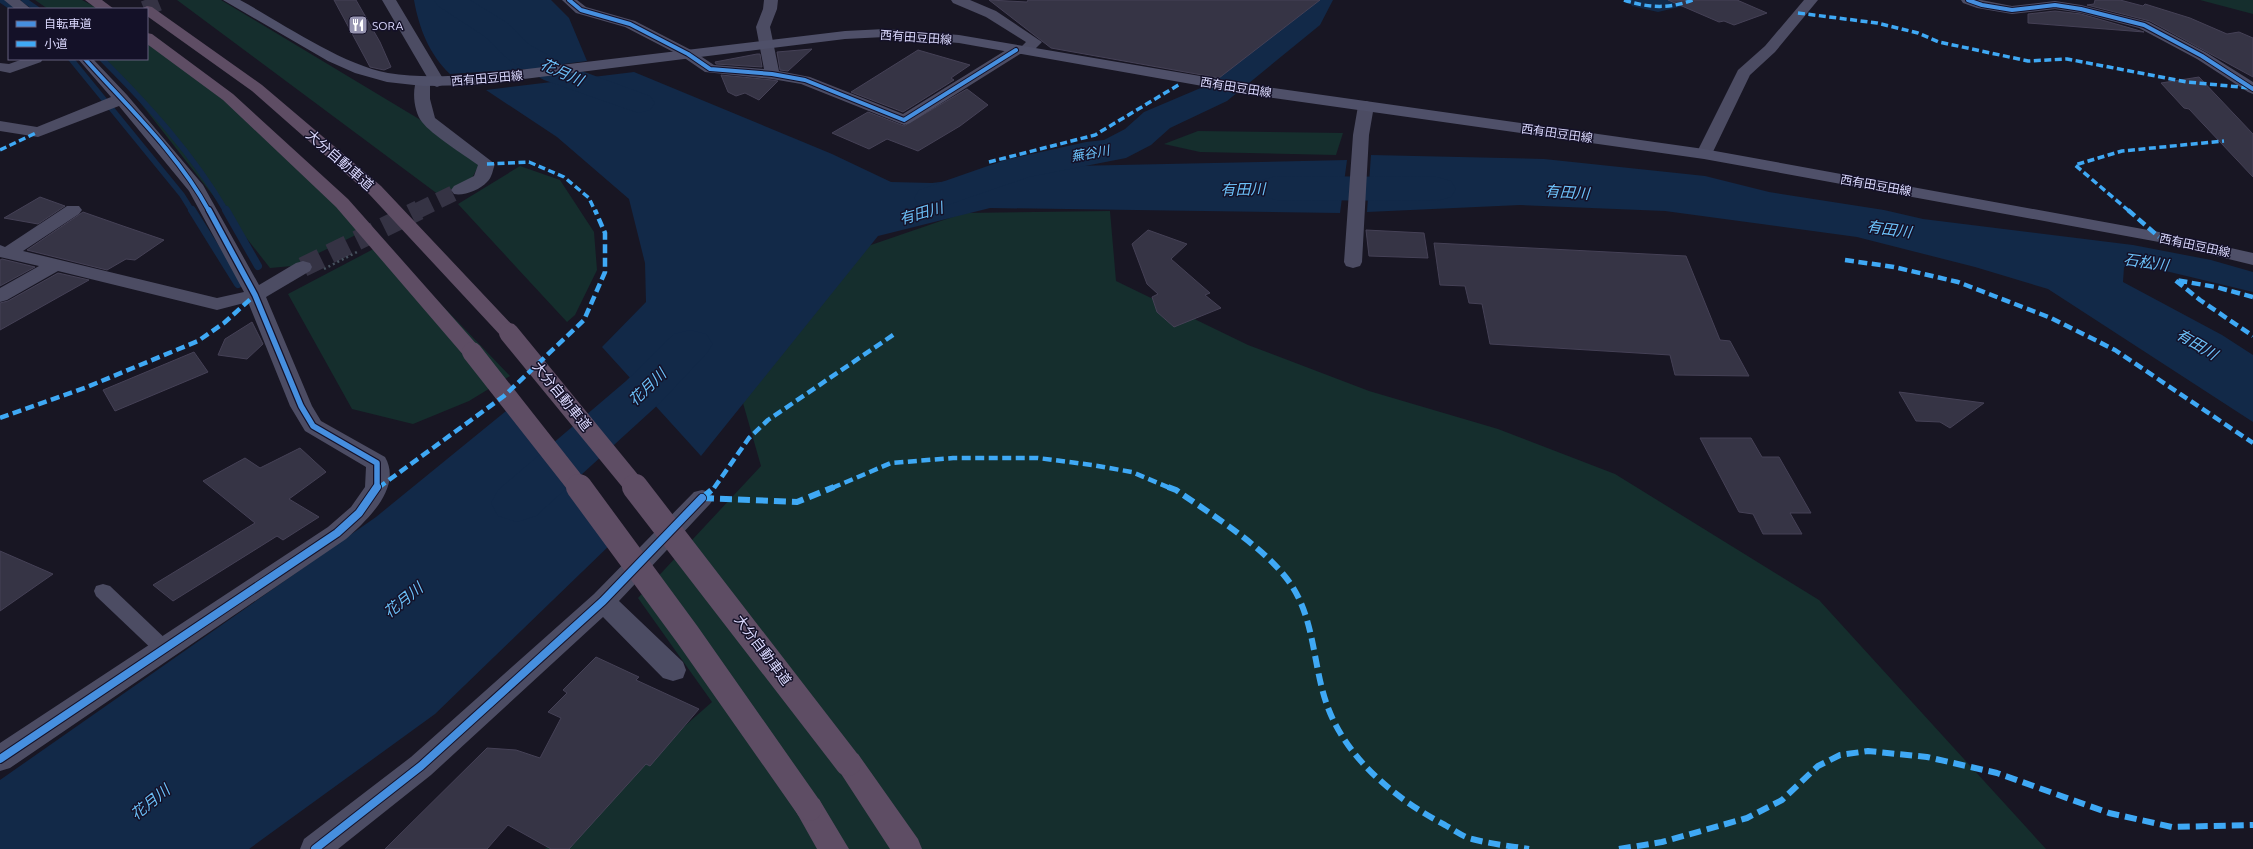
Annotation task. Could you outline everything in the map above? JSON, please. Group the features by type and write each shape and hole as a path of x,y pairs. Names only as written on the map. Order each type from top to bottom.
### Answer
{"highway":[{"path":"92,0 105,8"},
{"name":"大分自動車道","path":"148,11 257,88 375,190 510,333 567,400 673,534 848,763 907,849"},
{"name":"大分自動車道","path":"148,38 228,97 342,203 472,352 529,420 696,646 809,808 834,849"}],"main road":[{"name":"西有田豆田線","path":"230,0 333,58 360,70 387,78 430,81 476,80 845,35 885,34 959,39 1259,91 1704,154 2151,236 2253,258"}],"street":[{"path":"11,0 23,8"},
{"path":"389,0 430,81 422,99 428,120 487,164 481,180 460,190"},
{"path":"569,0 581,10 630,24 688,54 710,69 772,74 805,80 904,120 1035,42 973,3 958,0"},
{"path":"771,0 770,9 763,27 772,74"},
{"path":"1704,154 1743,74 1770,49 1811,0"},
{"path":"1968,0 1982,5 2012,10 2055,5 2081,8 2144,25 2202,56 2253,89"},
{"path":"0,67 10,69 33,60"},
{"path":"0,759 337,533 359,513 378,488 377,463 313,426 301,406 255,295 197,189 113,103 86,60"},
{"path":"0,126 38,132 113,103"},
{"path":"1353,262 1354,223 1361,135 1366,106"},
{"path":"5,251 73,210"},
{"path":"5,251 217,304 255,295 302,267"},
{"path":"0,296 56,264"},
{"path":"315,849 421,766 603,601 702,498"},
{"path":"603,601 673,670"}],"lane":[{"path":"103,591 164,649"}],"green space":[{"path":"35,0 82,0 97,8 47,8"},
{"path":"177,0 221,0 419,119 479,165 471,180 439,195"},
{"path":"2200,0 2253,0 2253,14"},
{"path":"148,41 231,106 366,230 292,266 270,268 107,60 148,60"},
{"path":"1198,131 1343,133 1336,155 1200,152 1164,144"},
{"path":"520,166 560,180 594,232 597,270 575,315 567,322 458,204"},
{"path":"1110,211 1116,281 1248,345 1369,391 1498,429 1615,474 1819,600 2046,849 545,849 712,702 638,598 761,466 735,375 839,256 964,213"},
{"path":"383,244 510,376 469,401 413,424 352,409 288,294"}],"water":[{"path":"414,0 551,0 569,18 587,61 525,69 450,74 436,58 426,40 419,21"},
{"path":"634,72 832,154 891,182 932,183 1072,166 1347,160 1340,213 990,208 878,236 701,456 602,347 646,302 645,263 629,199 557,137 486,90"},
{"name":"石松川","path":"1371,155 1544,159 1705,176 1769,192 1884,210 1923,219 2133,245 2211,260 2253,272 2253,292 2149,267 2124,267 2123,282 2222,335 2253,355 2253,422 2048,289 1975,267 1857,237 1665,211 1520,205 1367,212"},
{"path":"512,406 613,542 435,714 249,849 0,849 0,780 376,517"}],"building":[{"path":"334,0 356,0 380,42 391,67 384,70 370,67"},
{"path":"989,0 1027,2 1028,0 1320,0 1219,78 1051,48"},
{"path":"1668,0 1737,0 1767,13 1734,25 1724,21 1719,22"},
{"path":"2095,0 2120,0 2143,6 2145,4 2190,18 2227,34 2239,32 2253,38 2253,77 2150,21 2087,5 2094,4"},
{"path":"2055,11 2081,14 2144,32 2028,23 2028,14"},
{"path":"812,49 788,71 780,70 777,52"},
{"path":"918,50 970,65 951,78 954,80 903,112 851,92"},
{"path":"760,54 762,67 716,64 715,62"},
{"path":"721,75 778,81 759,100 745,93 736,96 728,92"},
{"path":"2199,77 2253,134 2253,177 2189,109 2184,108 2161,83"},
{"path":"967,89 988,105 960,126 918,151 887,139 869,149 832,133 868,112 904,126"},
{"path":"40,197 65,206 38,224 4,218"},
{"path":"83,212 164,240 135,260 126,259 107,270 27,250"},
{"path":"1148,230 1187,244 1171,259 1210,293 1205,295 1221,308 1174,327 1157,312 1152,297 1158,294 1147,284 1132,244"},
{"path":"1366,230 1424,233 1428,258 1369,256"},
{"path":"1434,243 1686,256 1720,340 1730,341 1749,376 1675,375 1670,355 1490,344 1482,304 1469,303 1465,286 1440,285"},
{"path":"2,259 35,267 0,286 0,260"},
{"path":"58,273 89,280 0,330 0,303 8,301"},
{"path":"252,322 263,344 247,359 218,355 225,339"},
{"path":"194,352 208,372 115,411 103,390"},
{"path":"1899,392 1984,403 1950,428 1940,422 1916,421"},
{"path":"1700,438 1751,438 1762,457 1779,457 1811,513 1790,513 1802,534 1763,534 1753,514 1739,512"},
{"path":"300,448 326,472 289,499 319,517 283,540 277,536 173,601 153,585 255,523 203,481 245,458 260,468"},
{"path":"0,551 53,574 0,611"},
{"path":"596,657 639,677 636,680 699,709 650,766 646,764 569,849 551,849 508,825 487,849 385,849 487,748 516,750 540,758 561,718 548,712 567,693 563,690"}],"waterway":[{"path":"1,0 13,8"},
{"path":"24,0 36,8"},
{"name":"花月川","path":"449,0 495,29 519,52 556,73 638,103"},
{"name":"蕪谷川","path":"933,198 1018,168 1086,153 1113,150 1138,137 1157,120 1215,94 1309,18 1318,0"},
{"name":"蕪谷川","path":"1643,0 1658,3 1672,0"},
{"path":"72,60 182,195 192,211"},
{"path":"103,60 153,112 169,131 199,170 226,211"},
{"name":"有田川","path":"1276,188 1437,189"},
{"path":"192,210 238,284"},
{"path":"226,210 258,266"},
{"name":"花月川","path":"517,503 643,392 690,344"}],"tunnel":[{"path":"146,8 166,0"},
{"path":"417,211 460,190"},
{"path":"303,267 419,210"}],"marked path":[{"path":"1624,0 1650,7 1667,7 1693,0"},
{"path":"1798,13 1877,23 1918,33 1939,42 2028,61 2067,59 2187,82 2250,88"},
{"path":"989,162 1095,135 1180,84"},
{"path":"0,150 38,132"},
{"path":"2159,237 2075,165 2122,151 2224,141"},
{"path":"377,488 504,396 584,320 605,272 605,233 589,198 564,177 529,162 487,164"},
{"path":"1845,260 1894,267 1958,282 2051,318 2115,350 2253,443"},
{"path":"2253,297 2216,287 2175,280 2200,300 2253,336"},
{"path":"0,418 87,387 198,341 224,323 255,295"},
{"path":"702,498 713,489 749,438 768,420 896,333"},
{"path":"702,498 797,502 891,463 953,458 1038,458 1092,465 1132,472 1176,490 1236,532 1269,560 1292,586 1308,620 1327,705 1343,736 1375,777 1416,810 1471,839 1529,849"},
{"path":"1619,849 1662,842 1747,818 1782,800 1818,766 1840,755 1868,751 1927,757 1997,773 2109,813 2172,827 2253,825"}],"cycle path":[{"path":"569,0 581,10 630,24 688,54 710,69 772,74 805,80 904,120 1016,50"},
{"path":"1968,0 1982,5 2012,10 2055,5 2081,9 2144,25 2202,56 2253,89"},
{"path":"0,759 337,533 359,513 377,488 377,463 313,426 301,406 255,295 197,189 146,126 86,60"},
{"path":"315,849 421,766 603,601 702,498"}],"place":[{"name":"SORA","path":"358,25"}]}
